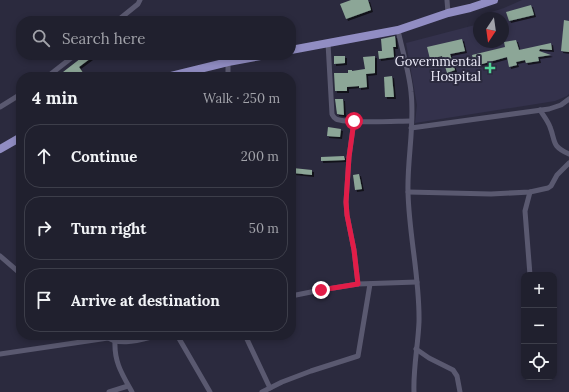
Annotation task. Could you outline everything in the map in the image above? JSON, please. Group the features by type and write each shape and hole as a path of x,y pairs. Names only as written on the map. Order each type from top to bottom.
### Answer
{"main road":[{"path":"296,49 398,30 448,12 470,8 494,0"},
{"path":"187,72 239,60"},
{"path":"0,149 16,140"}],"street":[{"path":"123,16 138,4 140,0"},
{"path":"447,0 448,12"},
{"path":"398,30 411,92 408,192 417,282 419,322 414,392"},
{"path":"328,43 332,114 334,117 337,119 354,121 411,121"},
{"path":"53,72 69,60"},
{"path":"228,62 228,72"},
{"path":"0,107 16,97"},
{"path":"411,128 540,110 561,105 569,99"},
{"path":"540,110 550,126 556,146 569,154"},
{"path":"354,121 349,157 346,202 358,284"},
{"path":"408,192 491,194 530,192 551,186 557,175 569,163"},
{"path":"530,192 525,211 530,272"},
{"path":"0,256 16,270"},
{"path":"296,295 358,284 417,282"},
{"path":"262,392 311,371 358,356 370,284"},
{"path":"0,354 87,340"},
{"path":"132,392 117,364 115,341 128,342 137,340"},
{"path":"180,340 210,392"},
{"path":"247,340 270,388"},
{"path":"416,349 429,358 453,370 457,376 460,392"},
{"path":"109,392 128,386"}],"shaded area":[{"name":"Governmental Hospital","path":"522,0 569,0 569,94 555,101 415,123 417,105 406,43 473,26 473,48 509,48 509,12 492,12"}],"building":[{"path":"351,0 368,0 371,10 346,19 340,4"},
{"path":"531,5 534,15 509,21 509,12 506,12"},
{"path":"564,20 569,21 569,52 561,51"},
{"path":"395,36 396,47 393,47 394,57 379,59 378,51 382,51 381,39"},
{"path":"462,39 465,51 450,54 455,70 447,73 442,56 430,59 427,47"},
{"path":"516,40 519,50 551,43 552,50 540,49 539,51 551,55 538,57 539,61 526,63 525,60 516,62 517,65 509,67 507,57 475,66 472,55 501,48 509,48 509,41"},
{"path":"334,56 345,56 345,63 334,64"},
{"path":"375,56 375,73 366,74 367,87 347,87 347,91 335,91 334,73 348,73 348,70 352,71 365,69 363,57"},
{"path":"79,60 88,60 79,67 82,72 63,72"},
{"path":"392,76 394,97 385,97 384,77"},
{"path":"335,99 343,99 344,115 337,114"},
{"path":"328,127 341,129 340,137 327,136"},
{"path":"344,156 345,160 321,161 321,157"},
{"path":"296,168 312,170 312,175 296,173"},
{"path":"359,174 362,189 355,190 353,175"}],"place":[{"name":"Governmental Hospital","path":"490,68"}],"route":[{"path":"321,290 358,284 346,202 349,157 354,121"}]}
